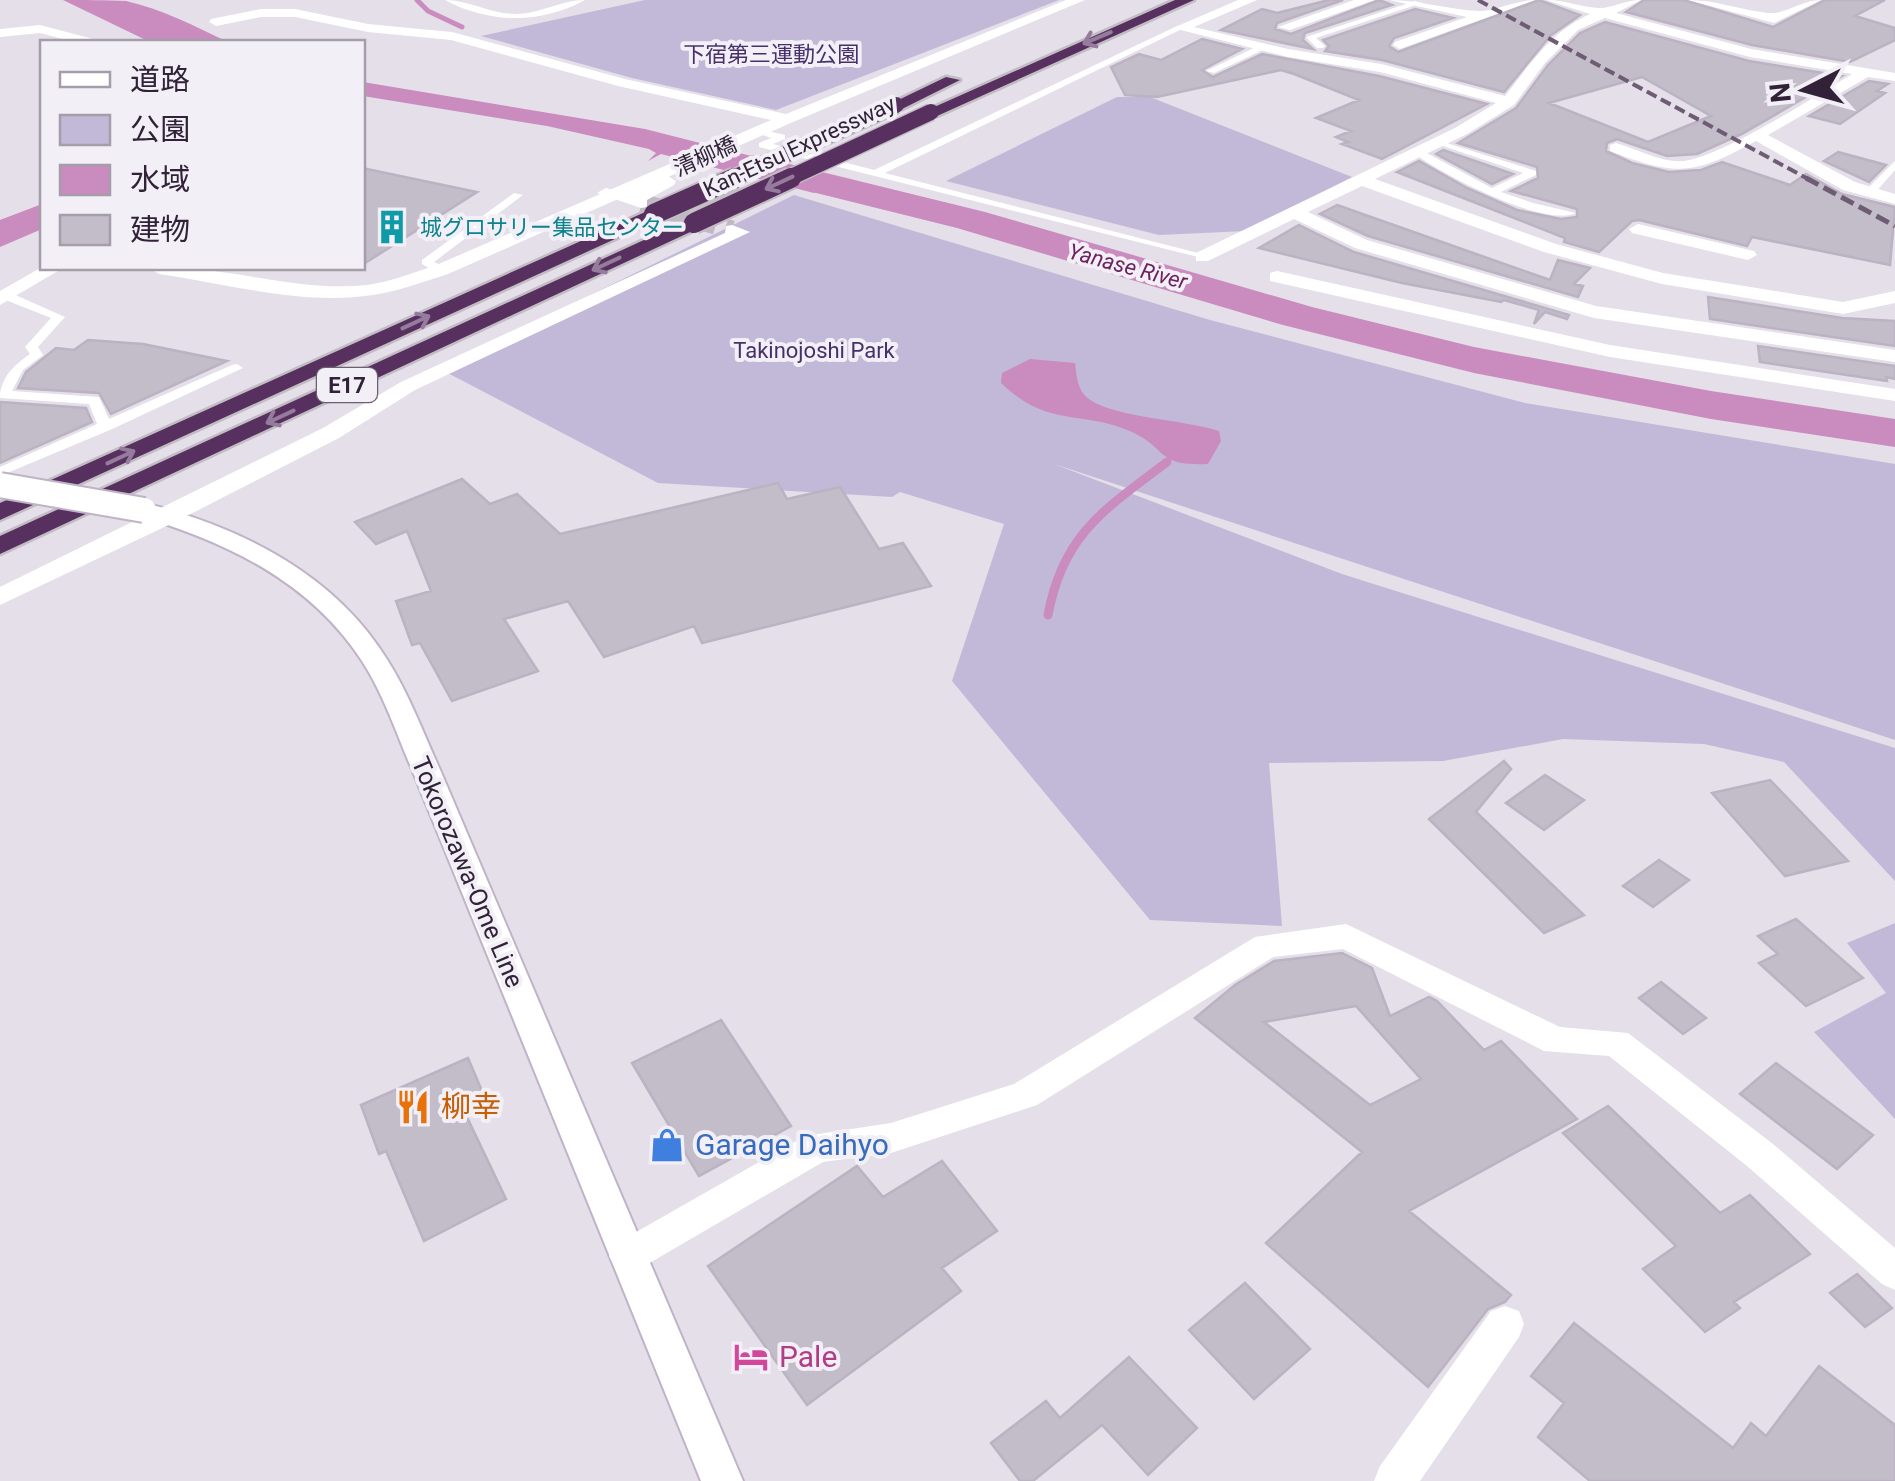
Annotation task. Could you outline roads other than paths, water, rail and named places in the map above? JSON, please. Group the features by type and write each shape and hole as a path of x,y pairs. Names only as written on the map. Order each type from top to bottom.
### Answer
{"highway":[{"name":"Kan-Etsu Expressway","path":"0,546 931,112 1187,0"},
{"name":"Kan-Etsu Expressway","path":"0,512 648,208 968,74"}],"street":[{"name":"清柳橋","path":"610,194 1078,0"},
{"path":"1180,28 1250,0"},
{"path":"1284,27 1368,0"},
{"path":"1396,0 1480,15"},
{"path":"1400,45 1528,0"},
{"path":"1552,0 1750,53 1895,78"},
{"path":"1202,258 1441,142 1509,102 1540,60 1573,27 1634,0"},
{"path":"1695,0 1774,19 1814,0"},
{"path":"1755,0 1794,9"},
{"path":"216,22 288,12 368,28 452,36 623,83 787,119"},
{"path":"1180,28 1262,48 1381,68 1509,102"},
{"path":"0,33 40,30 80,40"},
{"path":"1616,148 1653,162 1686,166 1756,134 1864,73"},
{"path":"1756,134 1825,174 1895,199"},
{"path":"173,270 331,292 364,291 442,270 610,194 622,199 668,180 633,201 648,208"},
{"path":"1364,180 1448,214 1662,278 1843,308 1895,297"},
{"path":"1298,214 1360,244 1594,312 1895,356"},
{"path":"1602,262 1643,225 1748,255"},
{"path":"0,597 156,513 331,432 408,386 741,232 732,230"},
{"path":"4,297 51,270"},
{"path":"1277,277 1610,350 1895,395"},
{"path":"1843,308 1852,349"},
{"name":"Tokorozawa-Ome Line","path":"0,485 156,513 227,538 296,576 351,626 374,659 426,772 722,1481"},
{"path":"628,1256 817,1146 891,1138 1025,1095 1266,946 1346,936 1556,1041 1616,1044 1760,1155 1895,1272"},
{"path":"1395,1481 1505,1324"}],"lane":[{"path":"449,0 516,18 581,0"},
{"path":"1320,46 1310,37 1418,3"},
{"path":"877,174 1180,28"},
{"path":"1211,71 1262,48"},
{"path":"753,134 781,137 763,145 1202,258"},
{"path":"1441,142 1532,173 1494,191"},
{"path":"1419,153 1532,210 1570,213"},
{"path":"1870,192 1895,164"},
{"path":"442,270 426,262 518,194"},
{"path":"4,297 59,317 39,336 32,347 37,355 18,368 4,395 94,400 106,427"},
{"path":"0,472 237,368"}],"water":[{"path":"63,0 126,1 165,13 224,40 146,40"},
{"path":"365,82 645,129 842,179 814,193 661,154 648,161 656,153 649,149 547,126 365,96"},
{"path":"1030,359 1075,363 1082,392 1100,405 1219,431 1221,441 1208,464 1179,462 1164,456 1132,432 1034,407 1001,383 1002,373"}],"waterway":[{"path":"417,0 428,11 462,27"},
{"name":"Yanase River","path":"753,166 971,220 1298,316 1474,360 1711,405 1895,433"},
{"path":"0,235 40,216"},
{"path":"1048,615 1055,587 1076,543 1106,510 1167,462"}],"tunnel":[{"path":"642,203 732,230"}],"railway":[{"path":"1478,0 1810,180"},
{"path":"1806,178 1895,226"}],"place":[{"name":"城グロサリー集品センター","path":"392,227"},
{"name":"柳幸","path":"413,1107"},
{"name":"Garage Daihyo","path":"667,1145"},
{"name":"Pale","path":"751,1357"}],"park label":[{"name":"下宿第三運動公園","path":"771,54"},
{"name":"Takinojoshi Park","path":"814,350"}]}
